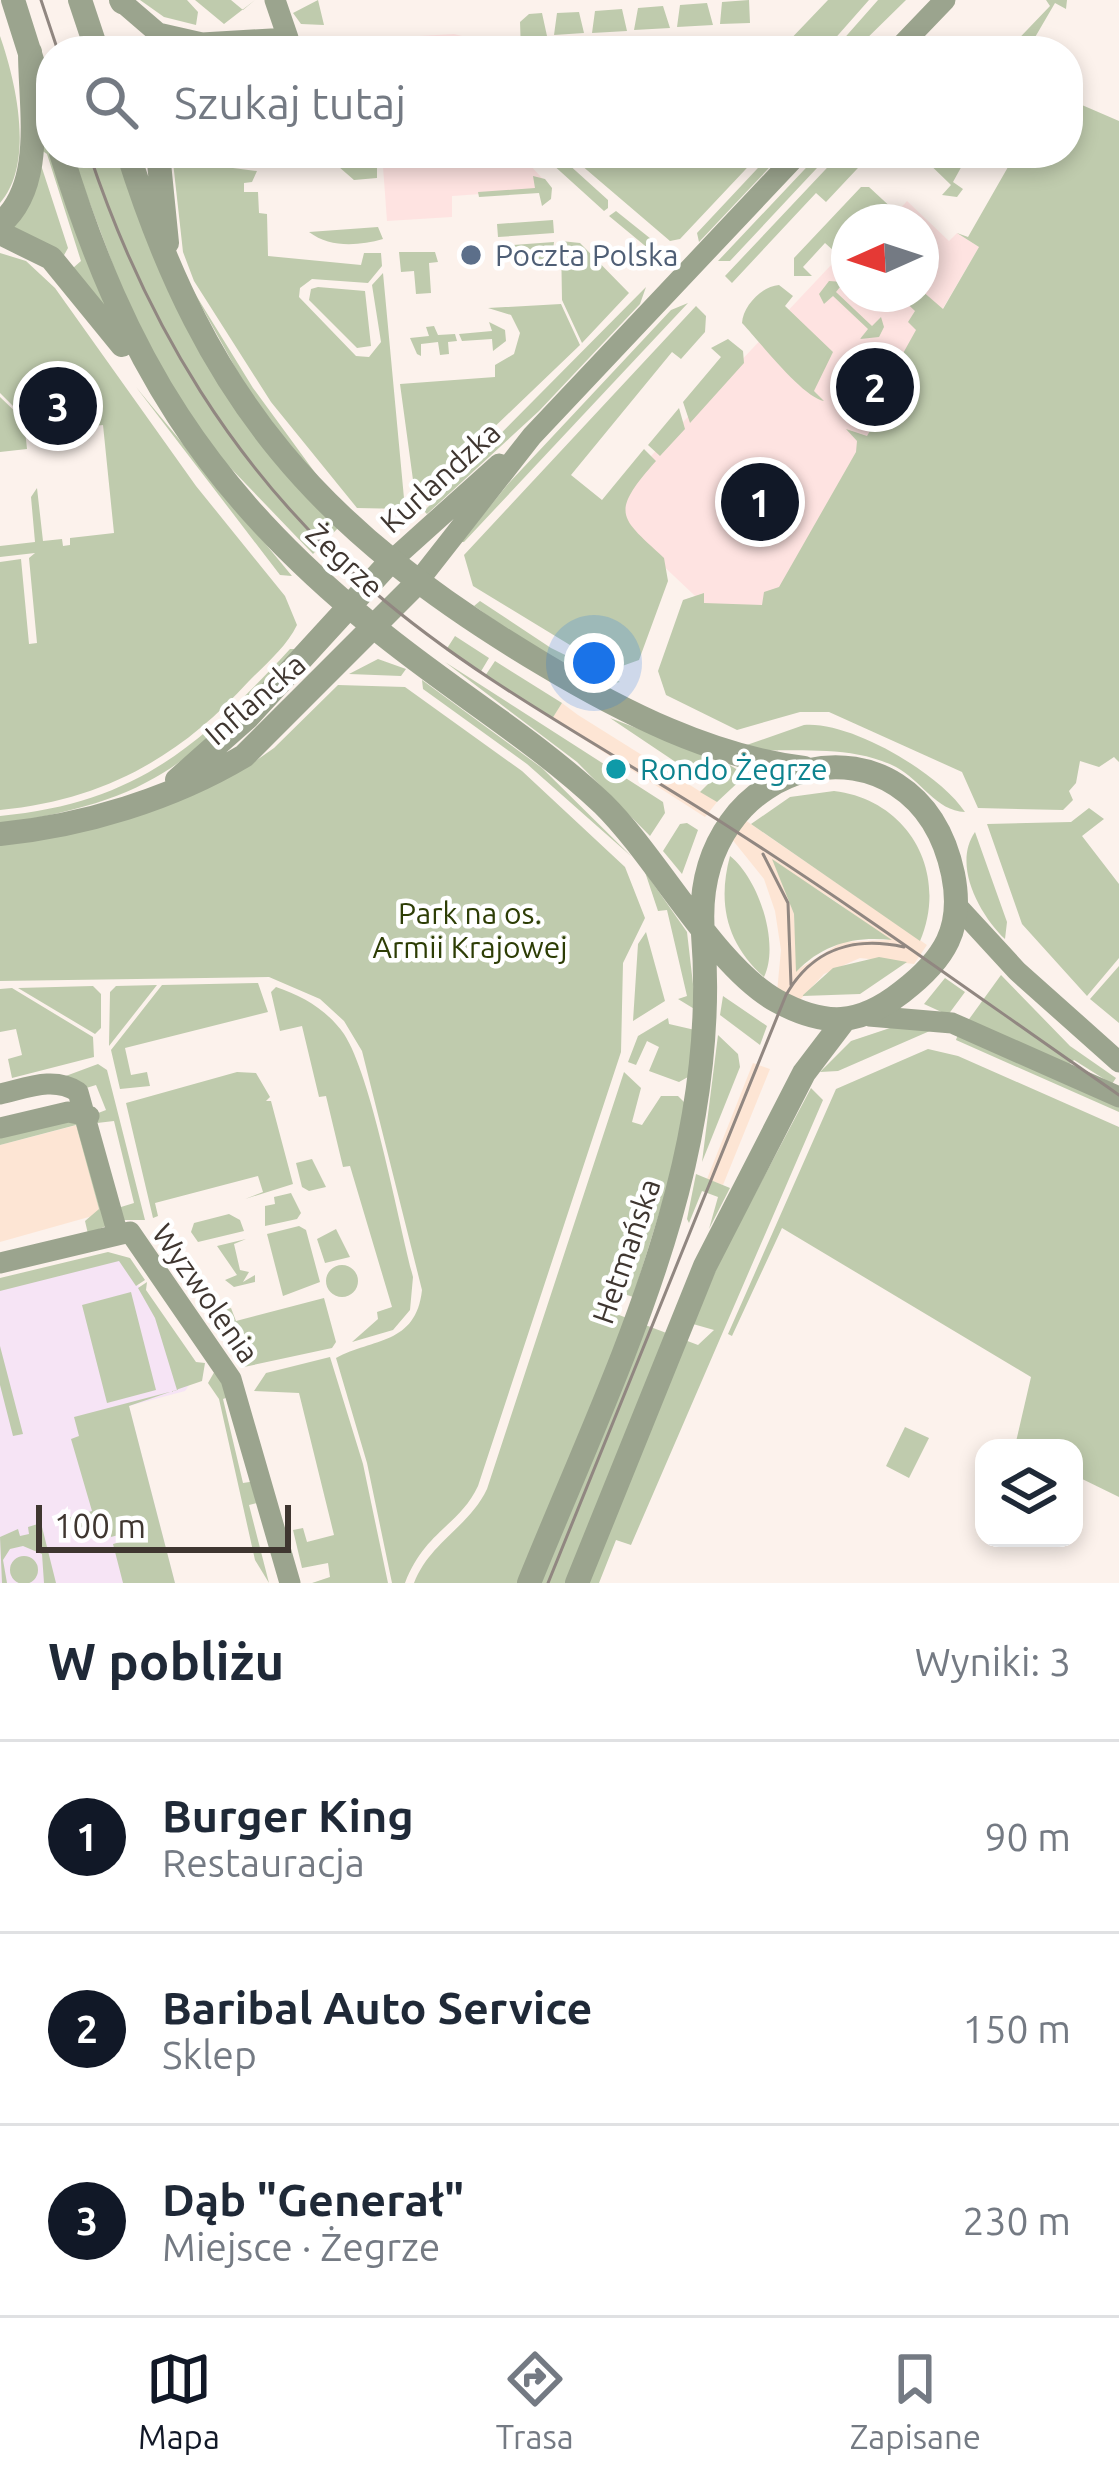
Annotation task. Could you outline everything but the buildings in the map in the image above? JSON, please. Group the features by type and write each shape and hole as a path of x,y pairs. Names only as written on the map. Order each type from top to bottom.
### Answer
{"street":[{"path":"13,0 36,71"},
{"path":"80,0 92,36"},
{"path":"274,0 287,36"},
{"path":"910,36 945,0"},
{"path":"121,1 166,36"},
{"path":"30,52 28,183 19,206 0,229 51,258 151,378"},
{"name":"Żegrze","path":"66,168 98,266 151,378 215,473 376,629 576,779 636,840 702,923"},
{"name":"Żegrze","path":"133,168 178,292 259,425 389,563 605,699 747,761 807,769"},
{"path":"160,168 178,292"},
{"name":"Kurlandzka","path":"389,563 532,436 785,168"},
{"name":"Kurlandzka","path":"416,584 532,436"},
{"name":"Inflancka","path":"162,793 248,717 389,563"},
{"name":"Inflancka","path":"0,834 84,820 212,775 244,756 416,584"},
{"path":"1119,1062 1046,998 960,908 941,837 909,795 863,771 807,769 761,791 728,822 705,872 702,923 736,970 763,994 814,1018 842,1023 869,1016 952,1023 1119,1096"},
{"path":"869,1016 932,963 949,940 960,908"},
{"name":"Hetmańska","path":"530,1583 672,1221 701,1090 707,1019 702,923"},
{"path":"577,1583 680,1328 804,1073 842,1023"},
{"path":"0,1094 67,1084 79,1092 118,1234"},
{"path":"0,1128 68,1112 88,1116"},
{"name":"Wyzwolenia","path":"0,1263 130,1232 231,1379 290,1583"}],"shaded area":[{"path":"383,168 533,168 552,189 452,196 452,217 387,221"},
{"path":"939,231 949,241 957,233 979,247 942,310"},
{"path":"831,265 831,312 918,312 931,325 747,645 602,508"},
{"path":"562,703 717,802 705,817 552,719"},
{"path":"745,820 927,945 914,964 860,958 824,974 799,1001 777,992 781,950 775,911 764,879 731,838","holes":["774,862 889,940 842,942 797,970 794,914"]},
{"path":"753,1063 770,1069 723,1185 707,1179"},
{"path":"77,1125 99,1209 96,1215 0,1242 0,1145"},
{"path":"116,1254 199,1371 185,1391 129,1406 175,1583 0,1583 0,1282"}],"green space":[{"path":"140,0 187,0 198,12 196,25 164,17"},
{"path":"195,0 231,0 243,10 224,24"},
{"path":"318,0 324,25 301,24 293,13"},
{"path":"749,0 750,23 720,24 722,2"},
{"path":"828,0 869,0 837,36 794,36"},
{"path":"878,0 906,0 869,36 846,36"},
{"path":"1046,0 1067,0 1066,9 1055,3 1036,36 1021,36 1050,6"},
{"path":"707,3 713,25 677,27 680,5"},
{"path":"663,6 670,28 634,30 638,8"},
{"path":"622,9 627,31 592,33 595,11"},
{"path":"579,12 584,33 554,35 557,13"},
{"path":"542,13 547,36 520,36 520,22 529,14"},
{"path":"0,36 12,76 20,145 11,186 0,203"},
{"path":"1083,105 1119,121 1119,762 1114,757 1099,767 1080,761 1076,783 1069,791 1073,800 1063,810 978,808 962,772 829,712 800,712 737,730 666,695 658,671 683,600 704,593 704,603 762,605 764,592 779,587 856,452 857,441 846,429 867,436 904,372 896,366 916,330 908,322 914,312 939,312 939,306 943,309 979,247 957,233 968,237 1007,168 1083,168"},
{"path":"42,168 68,248 63,257 8,227"},
{"path":"51,168 56,168 108,313 73,268 81,261"},
{"path":"77,168 124,168 167,284 197,347 258,438 338,528 313,554 200,436 143,345"},
{"path":"174,168 257,171 252,182 244,183 244,192 258,192 259,213 267,214 268,256 361,265 364,253 381,253 382,266 368,283 312,279 300,288 299,297 356,356 369,357 381,342 372,285 383,273 405,509 357,508 271,402 194,281 183,252"},
{"path":"340,168 377,168 377,178 354,180"},
{"path":"557,168 573,168 608,200 604,211"},
{"path":"585,168 747,168 680,239 670,241"},
{"path":"758,168 769,168 699,242 697,233"},
{"path":"806,168 817,168 730,261 718,261"},
{"path":"827,168 858,168 826,202 816,193 732,283 725,276"},
{"path":"933,168 961,168 953,182 963,189 957,197 942,195 951,185"},
{"path":"533,176 545,179 552,188 551,199 542,206 539,193 479,197 478,192 535,188"},
{"path":"861,187 869,187 887,204 881,204 845,204"},
{"path":"616,211 656,243 661,259 609,216"},
{"path":"831,219 831,248 825,243 803,267 812,276 794,276 794,258"},
{"path":"553,220 554,233 498,237 497,224"},
{"path":"378,227 383,239 354,244 326,241 309,232"},
{"path":"561,241 580,243 629,293 582,343 562,300"},
{"path":"554,242 552,259 514,261 513,245"},
{"path":"399,252 435,252 438,262 429,263 431,293 416,294 414,271 401,272"},
{"path":"0,253 26,261 55,288 196,486 285,596 297,625 276,654 223,708 167,753 106,785 38,805 0,810 0,562 21,559 29,644 37,643 29,558 35,553 0,557 0,546 35,542 31,497 37,488 43,541 62,539 63,546 70,545 70,538 114,533 103,425 32,433 31,424 0,393"},
{"path":"831,281 831,298 824,304 819,294"},
{"path":"189,284 253,388 327,489 256,405"},
{"path":"779,285 793,296 785,306 833,352 814,391 824,401 793,380 742,323 755,298"},
{"path":"646,287 640,304 539,411 427,514 424,511"},
{"path":"311,289 365,291 371,346 357,348 309,300"},
{"path":"688,303 461,542 508,484 671,310"},
{"path":"561,304 580,345 416,502 400,384 495,377 495,365 514,354 520,333 511,315 488,308"},
{"path":"696,306 706,316 705,332 681,359 672,352 571,475 602,500 644,449 656,461 631,493 626,514 664,558 668,581 639,660 611,670 473,586 464,555"},
{"path":"850,312 857,312 872,326 881,317 884,327 879,337 860,339 868,329"},
{"path":"489,322 505,330 506,341 493,351 492,339 462,341 459,334 492,331"},
{"path":"434,326 438,335 455,334 457,341 448,342 449,354 440,355 438,342 421,344 421,356 417,354 410,338 429,336 426,327"},
{"path":"728,339 743,351 744,363 690,423 683,402 721,357 711,348"},
{"path":"136,387 292,576 280,575"},
{"path":"0,397 24,420 27,449 0,452"},
{"path":"679,408 685,429 660,456 648,445"},
{"path":"480,601 551,648 620,682 605,682 566,667 474,606"},
{"path":"455,636 489,658 480,673 446,650"},
{"path":"290,649 299,649 229,720 169,769 100,802 0,824 0,816 90,798 162,764 226,714"},
{"path":"378,659 406,669 401,676 349,674"},
{"path":"495,661 562,703 552,719 485,676"},
{"path":"445,662 663,802 665,813 650,836 577,762"},
{"path":"422,680 542,768 632,857 527,764 423,689"},
{"name":"Park na os. Armii Krajowej","path":"338,685 405,687 522,771 625,867 645,918 623,963 621,1052 478,1486 422,1551 405,1583 392,1583 367,1463 336,1358 402,1330 418,1308 422,1290 362,1051 344,1021 320,999 269,977 0,981 0,842 244,769 274,748"},
{"path":"610,718 710,756 696,769 686,769"},
{"path":"804,725 845,731 892,752 935,781 965,812 937,801 905,773 877,759 838,752 738,748"},
{"path":"728,764 746,775 717,802 700,792"},
{"path":"834,791 883,809 916,844 929,890 920,941 751,824 790,797"},
{"path":"1089,808 1104,819 1082,836 1119,884 1119,958 1087,996 1022,924 987,824 1071,822"},
{"path":"680,824 698,830 682,874 663,851"},
{"path":"975,832 1007,922 1005,939 972,889 966,859"},
{"path":"730,856 750,880 764,913 770,947 764,977 741,951 728,922 725,891"},
{"path":"772,859 892,940 840,944 796,972 794,914"},
{"path":"645,872 687,932 696,1010 678,999 687,996 667,910 658,911"},
{"path":"646,932 665,1001 633,1021 638,944"},
{"path":"879,957 907,962 860,994 802,996 833,968"},
{"path":"1119,966 1119,1023 1090,999"},
{"path":"1001,975 1070,1046 1116,1078 1112,1084 1074,1060 1068,1066 967,1022"},
{"path":"945,978 965,992 948,1015 924,1004"},
{"path":"258,983 268,1012 125,1048 131,1075 147,1072 150,1086 120,1089 111,1050 162,985"},
{"path":"157,985 109,1046 110,992 116,986"},
{"path":"93,986 101,994 101,1028 95,1034 18,988"},
{"path":"276,987 322,1011 344,1034 354,1054 374,1115 413,1277 410,1310 393,1330 352,1342 378,1319 377,1312 392,1307 350,1166 343,1167 326,1096 319,1097 302,1026 280,1031 271,992"},
{"path":"12,988 93,1037 94,1057 12,1078 8,1059 22,1055 16,1029 0,1032 0,989"},
{"path":"723,996 767,1026 760,1045 720,1015"},
{"path":"668,1018 669,1024 695,1030 688,1077 679,1082 649,1071 659,1047 647,1041 636,1065 628,1062 638,1036"},
{"path":"893,1027 939,1027 838,1071 820,1072 851,1041"},
{"path":"958,1034 1119,1105 1119,1112 956,1040"},
{"path":"718,1035 738,1054 740,1067 702,1162"},
{"path":"928,1049 958,1056 1119,1127 1119,1497 1083,1479 1083,1439 1017,1439 1031,1377 782,1228 732,1336 728,1334 836,1089"},
{"path":"98,1064 107,1070 145,1220 121,1220 121,1207 134,1203 114,1121 97,1123 93,1115 106,1110 96,1085 83,1089 63,1077"},
{"path":"237,1072 256,1073 270,1097 266,1101 271,1101 293,1184 245,1199 263,1192 258,1176 155,1203 158,1216 153,1218 126,1103"},
{"path":"624,1072 641,1088 632,1122 642,1125 661,1096 678,1096 686,1104 680,1147 633,1297 616,1291 614,1306 619,1315 698,1345 714,1330 693,1324 721,1258 811,1088 823,1100 631,1545 616,1540 599,1583 414,1583 430,1556 487,1489"},
{"path":"76,1118 106,1226 88,1234 85,1221 99,1209 76,1125 0,1145 0,1133"},
{"path":"312,1159 326,1187 309,1191 302,1187 296,1163"},
{"path":"696,1174 730,1188 709,1229 718,1197 702,1191 689,1223 687,1219"},
{"path":"291,1193 301,1213 297,1219 265,1226 265,1206 275,1204 274,1197"},
{"path":"229,1214 240,1220 244,1231 198,1242 191,1232 194,1223"},
{"path":"299,1226 306,1230 320,1282 283,1296 267,1234"},
{"path":"336,1229 350,1257 325,1263 317,1239"},
{"path":"246,1239 234,1244 240,1270 249,1272 243,1282 255,1275 255,1282 234,1287 225,1280 237,1275 217,1246"},
{"path":"108,1252 130,1258 145,1280 136,1286 119,1261 0,1291 0,1278"},
{"path":"173,1256 213,1313 231,1308 236,1321 324,1298 336,1342 332,1348 244,1367 168,1257"},
{"path":"342,1265 353,1270 358,1281 353,1292 342,1297 331,1292 326,1281 331,1270"},
{"path":"147,1282 146,1290 196,1362 205,1363 202,1381 177,1390 155,1318 138,1288"},
{"path":"131,1292 156,1390 107,1403 82,1305"},
{"path":"0,1346 23,1434 13,1436 0,1385"},
{"path":"330,1357 363,1464 388,1583 312,1583 330,1577 328,1563 302,1568 293,1530 303,1528 307,1542 334,1535 299,1393 254,1391 266,1373"},
{"path":"216,1369 231,1396 223,1399 243,1483 256,1481 261,1502 249,1505 269,1583 255,1560 219,1399 208,1383"},
{"path":"172,1391 129,1406 175,1583 123,1583 113,1544 124,1541 122,1534 111,1537 107,1521 70,1530 67,1518 92,1511 71,1439 79,1436 74,1417"},
{"path":"905,1427 929,1438 909,1478 886,1466"},
{"path":"41,1523 56,1583 44,1583 42,1554 23,1546 10,1549 3,1560 7,1583 2,1583 0,1537 18,1529 20,1536 29,1534 28,1527"},
{"path":"19,1557 29,1557 37,1565 37,1575 29,1583 19,1583 11,1575 11,1565"}],"tram line":[{"path":"41,0 53,36"},
{"path":"94,168 138,277 200,391 278,496 372,590 501,686 779,859 1119,1095"},
{"path":"763,854 788,903 791,985"},
{"path":"548,1583 786,995 808,967 836,950 868,943 904,947"}],"place":[{"name":"Poczta Polska","path":"471,255"},
{"name":"Baribal Auto Service","path":"875,387"},
{"name":"Dąb \"Generał\"","path":"58,406"},
{"name":"Burger King","path":"760,502"},
{"name":"Rondo Żegrze","path":"616,769"}]}
